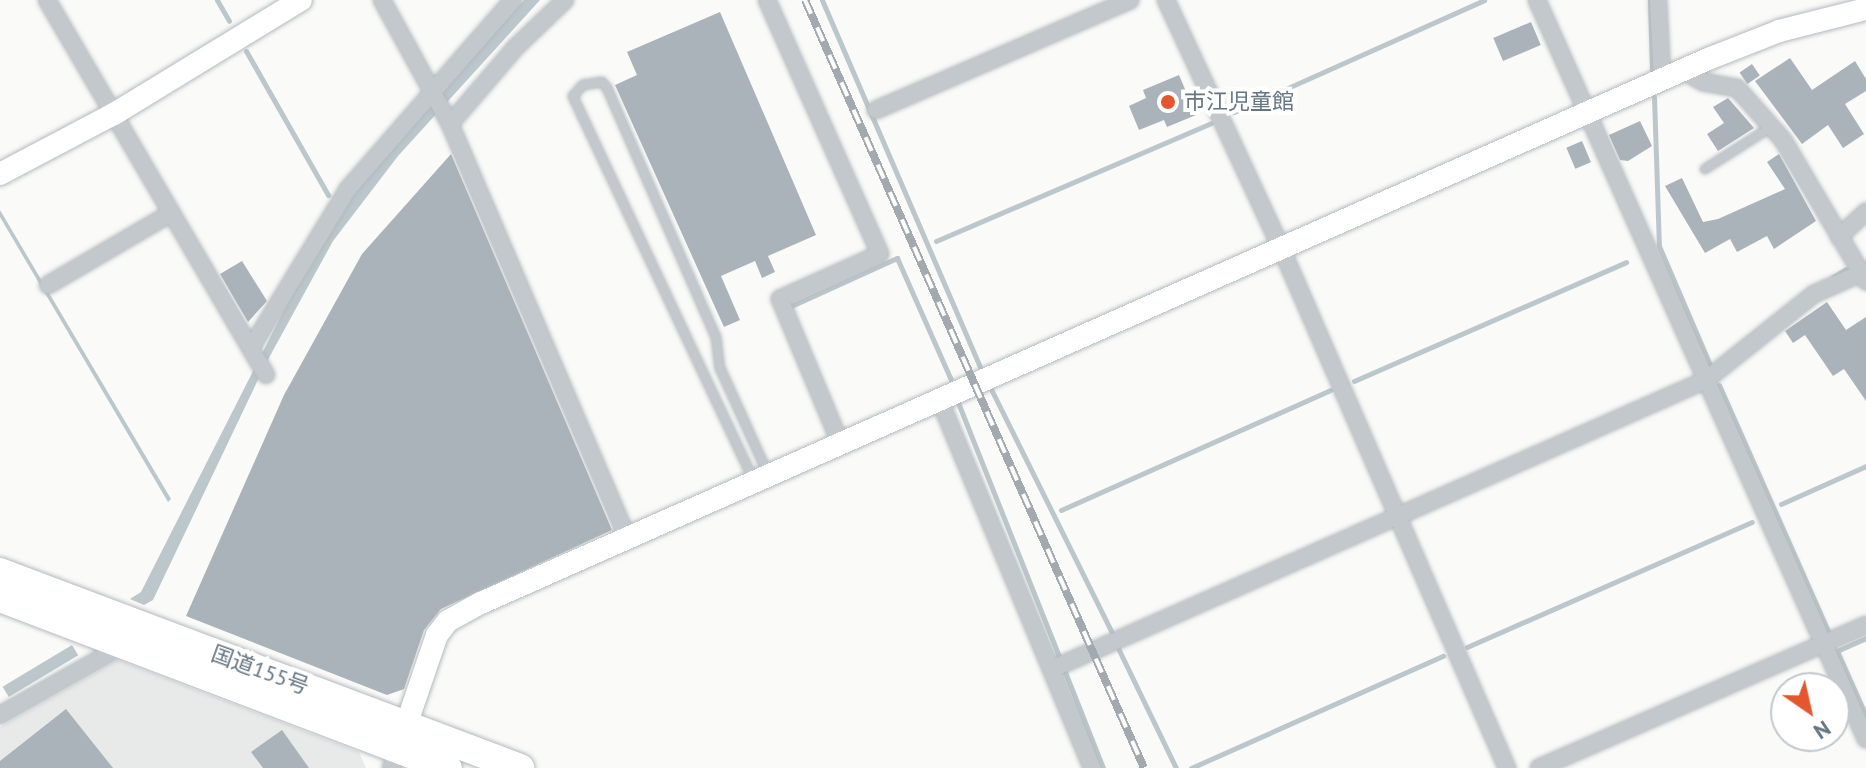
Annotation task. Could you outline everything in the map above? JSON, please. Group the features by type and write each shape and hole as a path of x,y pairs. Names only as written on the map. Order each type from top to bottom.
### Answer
{"highway":[{"name":"国道155号","path":"0,572 448,768"},
{"name":"国道155号","path":"0,598 399,747 520,768"}],"street":[{"path":"47,0 265,373"},
{"path":"0,174 114,114 301,0"},
{"path":"382,0 450,124 628,540"},
{"path":"253,351 348,189 432,89 513,0"},
{"path":"450,124 516,47 565,0"},
{"path":"767,0 880,254 780,299 841,445"},
{"path":"876,110 1130,0"},
{"path":"1166,0 1282,250 1507,768"},
{"path":"1537,0 1866,739"},
{"path":"1658,0 1662,80"},
{"path":"399,747 437,635 448,621 1587,112 1779,31 1866,9"},
{"path":"1052,669 1706,380 1814,294 1864,275 1771,127 1737,88 1703,82 1684,71"},
{"path":"1839,237 1866,212"},
{"path":"48,285 171,213"},
{"path":"940,401 1092,768"},
{"path":"1539,768 1866,625"},
{"path":"0,715 124,645"}],"lane":[{"path":"602,82 607,88 716,337 720,368 762,480 573,96 583,85 602,82"},
{"path":"1705,169 1771,127"}],"shaded area":[{"path":"524,0 540,0 398,156 333,241 265,365 153,600 144,605 130,599 141,592 317,245 352,195"},
{"path":"0,210 171,499 168,502 0,217"},
{"path":"72,645 78,655 9,697 3,687"},
{"path":"118,660 359,752 366,768 0,768 0,727"}],"building":[{"path":"720,12 816,235 768,256 775,272 762,278 755,261 721,276 740,320 724,327 615,85 637,75 627,52"},
{"path":"1531,22 1541,45 1503,61 1493,38"},
{"path":"1790,58 1812,90 1855,61 1866,79 1866,91 1845,104 1864,134 1843,148 1828,125 1802,144 1755,81"},
{"path":"1752,64 1760,76 1747,84 1740,72"},
{"path":"1179,75 1196,115 1167,127 1164,120 1139,130 1129,106 1146,98 1143,90"},
{"path":"1728,98 1754,128 1718,151 1707,134 1724,123 1713,107"},
{"path":"1640,121 1652,146 1628,161 1620,160 1609,135"},
{"path":"1582,141 1591,162 1575,169 1566,148"},
{"path":"451,154 612,530 441,609 424,630 404,689 387,695 186,616 284,395 362,254"},
{"path":"1779,154 1816,221 1774,249 1767,236 1737,252 1730,239 1705,253 1665,186 1682,178 1703,222 1718,219 1785,189 1767,162"},
{"path":"242,261 267,301 248,322 220,274"},
{"path":"1827,302 1846,330 1866,317 1866,401 1844,369 1833,376 1805,335 1793,343 1785,331"},
{"path":"66,709 113,768 0,768 0,761"},
{"path":"282,730 309,768 263,768 251,752"}],"waterway":[{"path":"217,0 229,21"},
{"path":"822,0 980,366"},
{"path":"1234,112 1484,0"},
{"path":"1650,0 1652,72"},
{"path":"246,51 328,195"},
{"path":"1654,97 1659,246 1710,365"},
{"path":"936,241 1211,123"},
{"path":"789,307 897,258 951,380"},
{"path":"1354,381 1626,262"},
{"path":"1833,277 1846,269"},
{"path":"1719,385 1828,631"},
{"path":"990,387 1113,635"},
{"path":"1061,510 1331,390"},
{"path":"957,400 1060,659"},
{"path":"1781,504 1866,466"},
{"path":"1467,647 1752,522"},
{"path":"1866,638 1837,651 1866,716"},
{"path":"1117,646 1176,768"},
{"path":"1191,768 1443,656"},
{"path":"1065,672 1103,768"}],"railway":[{"path":"805,0 1144,768"}],"place":[{"name":"市江児童館","path":"1168,102"}]}
